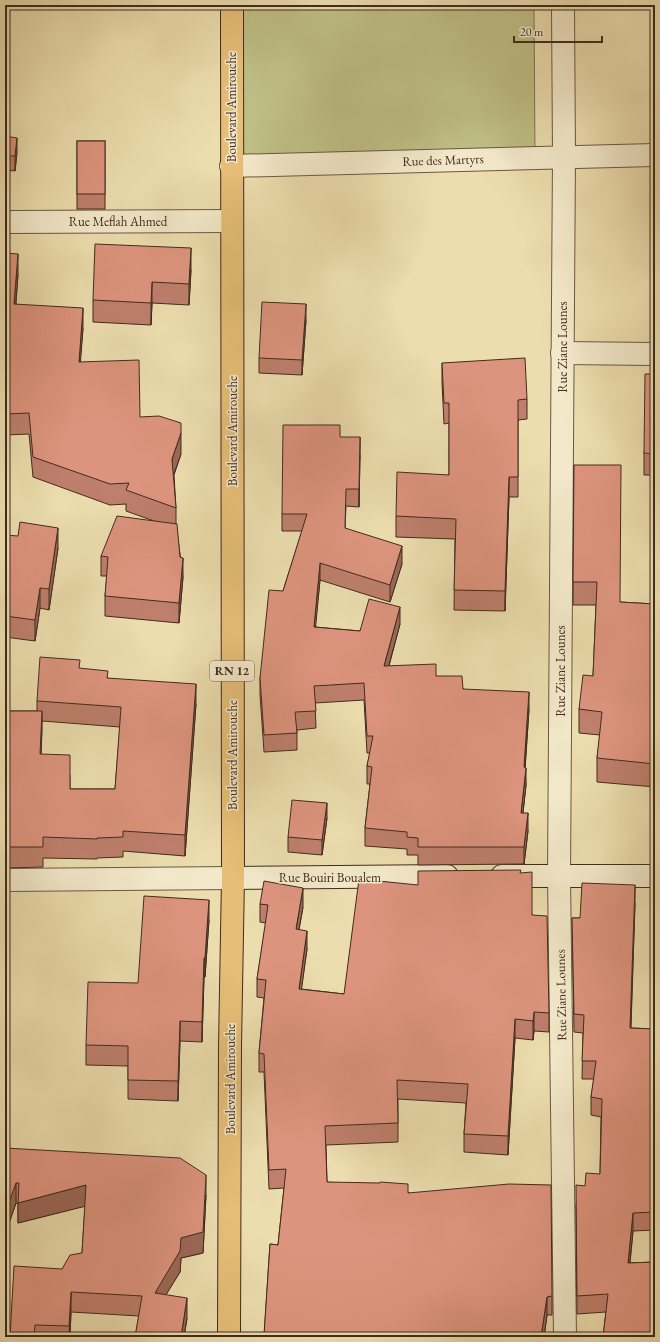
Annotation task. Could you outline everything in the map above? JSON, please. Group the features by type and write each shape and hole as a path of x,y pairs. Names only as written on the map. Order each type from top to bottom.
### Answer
{"main road":[{"name":"Boulevard Amirouche","path":"229,1337 230,1046 233,878 231,221 232,5"}],"street":[{"name":"Rue Ziane Lounes","path":"563,5 564,157 559,876 565,1337"},
{"name":"Rue des Martyrs","path":"231,166 655,156"},
{"name":"Rue Meflah Ahmed","path":"5,222 231,221"},
{"path":"562,353 655,354"},
{"name":"Rue Bouiri Boualem","path":"5,880 655,876"}],"green space":[{"path":"230,5 534,5 535,158 231,160"}],"building":[{"path":"5,136 17,138 15,156 5,156"},
{"path":"77,141 105,141 105,194 77,194"},
{"path":"95,244 191,248 189,284 152,282 151,303 93,300"},
{"path":"5,253 18,254 14,304 83,308 79,362 139,360 140,417 159,416 181,423 181,433 172,459 176,508 126,490 129,483 110,484 33,457 29,413 5,414"},
{"path":"262,302 306,304 302,360 259,358"},
{"path":"525,358 527,399 518,400 518,477 509,477 505,591 454,590 456,519 396,516 397,472 449,475 449,403 444,403 442,363"},
{"path":"645,374 655,374 655,454 644,453"},
{"path":"283,425 340,425 340,437 360,437 359,489 346,489 345,528 402,546 390,585 320,563 314,627 360,631 369,599 400,607 384,666 436,664 436,676 462,676 463,689 529,692 524,767 526,768 521,813 528,813 524,847 418,847 418,838 407,837 407,832 365,828 372,767 367,766 373,736 367,736 364,683 314,686 316,711 295,712 297,733 264,735 260,678 269,590 283,591 307,514 282,514"},
{"path":"574,465 621,465 620,602 655,604 655,764 597,758 602,712 579,709 583,675 593,676 597,582 573,582"},
{"path":"117,516 177,524 180,557 183,558 179,603 105,596 108,557 101,556"},
{"path":"20,522 58,528 49,589 40,588 35,620 5,616 5,535 18,536"},
{"path":"40,657 80,660 79,668 108,671 107,678 196,684 185,835 123,831 123,837 97,839 43,837 43,847 5,847 5,711 42,711 40,754 70,755 70,789 115,789 121,707 37,701"},
{"path":"292,800 327,803 322,840 288,837"},
{"path":"521,870 520,873 532,872 532,915 547,916 549,1013 534,1012 533,1021 515,1019 508,1136 464,1134 468,1084 397,1080 398,1123 325,1126 327,1182 380,1182 408,1184 408,1193 509,1184 551,1185 552,1296 547,1297 541,1337 274,1337 264,1335 270,1244 278,1245 286,1169 269,1170 264,1054 259,1053 266,980 257,979 268,905 260,904 264,881 303,888 296,929 307,931 299,989 344,994 359,879 418,885 418,871"},
{"path":"582,883 635,885 630,1028 655,1029 655,1212 633,1213 628,1263 655,1262 655,1335 637,1332 637,1337 603,1337 608,1294 577,1296 576,1185 585,1186 586,1173 600,1174 602,1099 591,1097 596,1061 582,1061 584,1015 574,1014 572,918 580,918"},
{"path":"144,896 209,900 204,958 202,1022 180,1021 178,1081 128,1080 128,1046 86,1045 88,982 138,983"},
{"path":"5,943 8,943 5,985"},
{"path":"5,1119 7,1119 5,1148"},
{"path":"5,1148 180,1158 206,1175 203,1232 181,1238 180,1251 155,1293 187,1298 181,1337 135,1337 142,1296 71,1292 69,1326 35,1325 34,1337 10,1337 14,1266 62,1269 70,1255 82,1253 86,1185 18,1203 19,1183 16,1183 8,1205 5,1206"}]}
